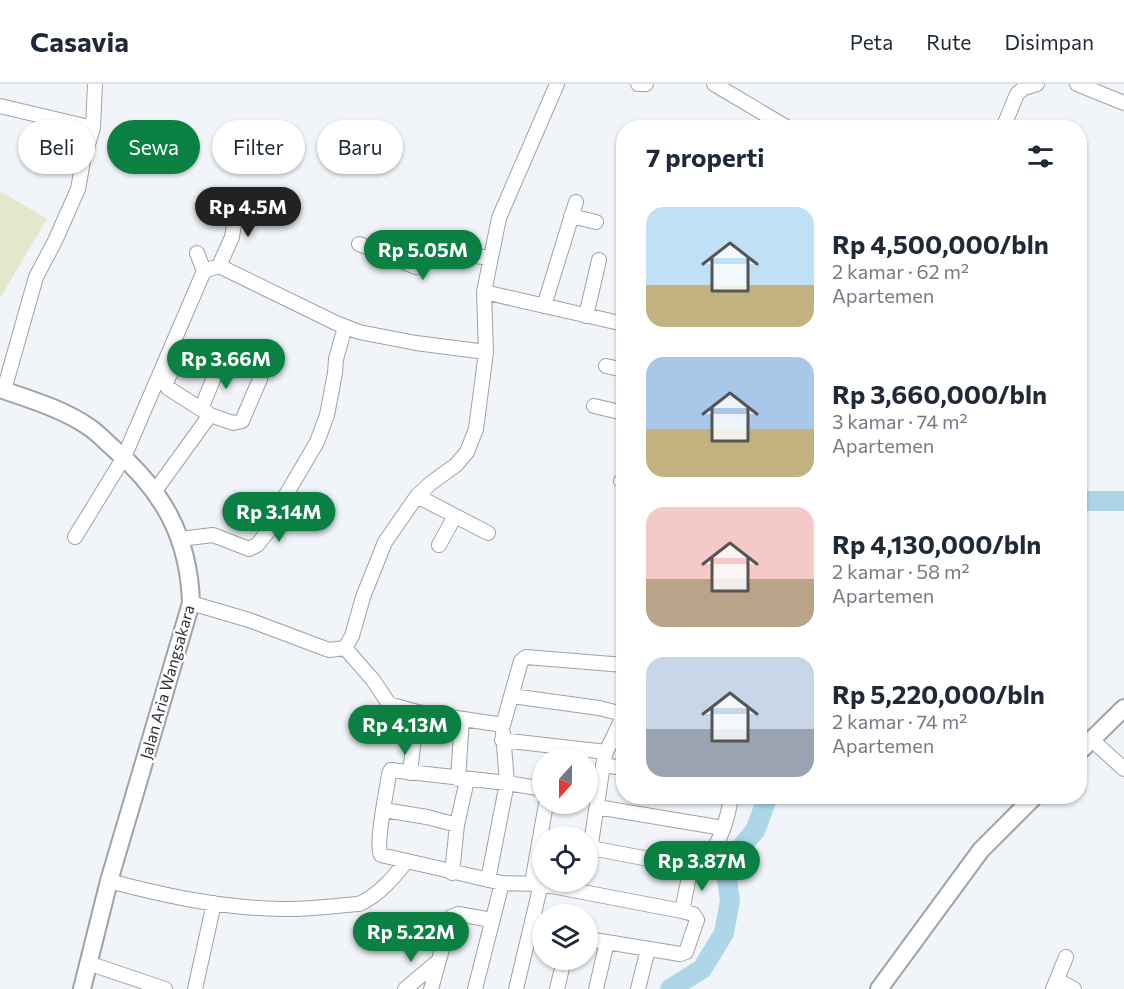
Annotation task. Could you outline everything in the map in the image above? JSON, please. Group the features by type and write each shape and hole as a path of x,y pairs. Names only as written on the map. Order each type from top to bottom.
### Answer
{"street":[{"path":"93,120 95,84"},
{"path":"191,603 249,620 329,651 345,648 352,636 363,597 385,542 417,496 456,465 467,452 476,429 486,352 484,292 500,218 557,84"},
{"path":"638,84 646,84"},
{"path":"1006,120 1017,94 1024,88 1037,84"},
{"path":"1077,84 1124,103"},
{"path":"721,86 775,120"},
{"path":"0,106 59,120"},
{"path":"2,390 36,277 78,189 81,174"},
{"path":"219,266 232,237 238,200"},
{"path":"544,306 576,202"},
{"path":"571,216 596,222"},
{"path":"359,244 415,266 418,266 427,250 491,258"},
{"path":"75,537 124,457 204,271 197,253"},
{"path":"586,315 599,260"},
{"path":"204,271 219,266 359,332 416,343 486,352"},
{"path":"484,292 616,322"},
{"path":"180,539 213,535 249,549 267,533 283,500 317,442 327,415 336,359 345,327"},
{"path":"185,349 166,385 205,412 233,423 242,421 260,379"},
{"path":"155,491 205,412 222,358"},
{"path":"606,366 616,368"},
{"name":"Jalan Aria Wangsakara","path":"2,390 90,427 124,457 155,491 180,539 188,564 191,603 109,881 82,989"},
{"path":"594,406 616,411"},
{"path":"417,496 488,532"},
{"path":"439,545 455,516"},
{"path":"345,648 373,680 386,702 417,712 503,725"},
{"path":"475,989 492,920 507,783 502,740 503,725 521,662 526,657 616,663"},
{"path":"512,696 599,708 616,715"},
{"path":"1087,744 1124,708"},
{"path":"411,773 417,712"},
{"path":"452,873 462,779 462,719"},
{"path":"598,788 605,759 616,732"},
{"path":"502,740 605,759 616,764"},
{"path":"1087,746 1124,769"},
{"path":"532,787 391,770 378,852 381,855 452,873 495,881 532,883"},
{"path":"598,802 723,828"},
{"path":"598,849 691,867 704,866 713,852 729,813 730,804"},
{"path":"879,989 981,850 1027,804"},
{"path":"384,810 457,825"},
{"path":"109,881 161,895 214,903 284,909 359,904 369,900 406,862"},
{"path":"682,911 691,867"},
{"path":"598,891 682,911 695,915 697,920 686,952 680,954 598,941"},
{"path":"195,989 214,903"},
{"path":"431,989 451,917 458,914 492,920"},
{"path":"596,989 607,942"},
{"path":"516,989 532,943"},
{"path":"638,989 648,950"},
{"path":"1066,957 1055,984 1074,989"},
{"path":"405,989 437,962"},
{"path":"88,963 165,989"},
{"path":"557,989 562,970"}],"green space":[{"path":"0,191 47,219 0,298"}],"waterway":[{"path":"1087,501 1124,501"},
{"path":"670,989 702,969 724,933 730,901 725,865 755,831 765,804"}]}
